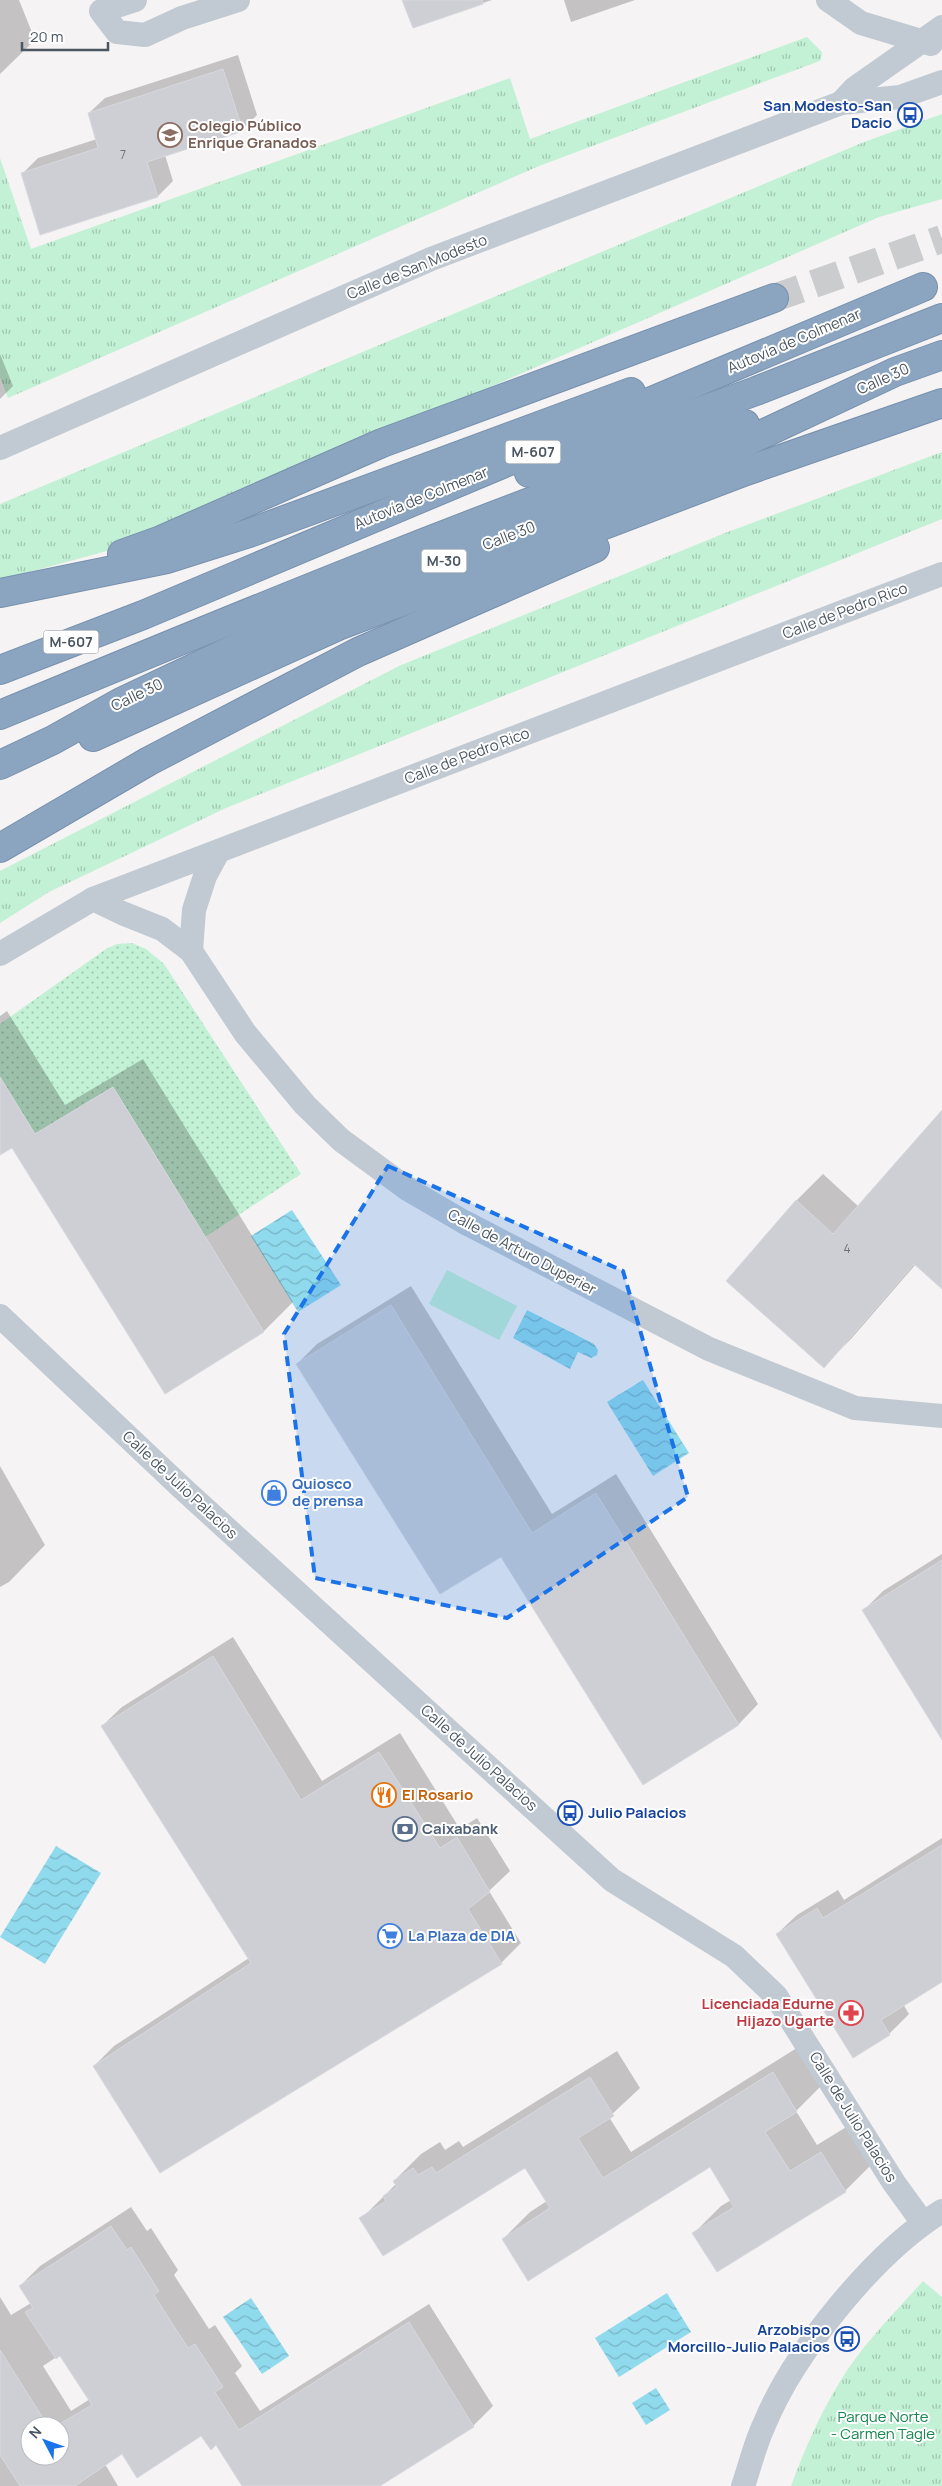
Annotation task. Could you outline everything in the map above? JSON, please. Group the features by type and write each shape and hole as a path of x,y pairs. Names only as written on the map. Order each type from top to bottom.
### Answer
{"highway":[{"path":"0,593 167,559 252,532 932,283"},
{"name":"Autovía de Colmenar","path":"0,670 143,615 932,283"},
{"path":"43,583 161,540 382,443 774,298"},
{"path":"143,615 279,572 511,479 756,392 942,318"},
{"name":"Calle 30","path":"0,765 53,740 121,702 332,603 735,447 895,372 942,355"},
{"name":"M-607","path":"0,715 323,583 647,458 895,372"},
{"path":"0,784 125,722 338,626 746,471 942,403"},
{"path":"0,848 149,762 358,652 549,567 909,413"}],"street":[{"path":"135,0 99,6 118,32 145,35 182,18 238,0"},
{"path":"828,0 861,23 931,44"},
{"name":"Calle de San Modesto","path":"841,103 855,88 931,44 942,27"},
{"name":"Calle de San Modesto","path":"0,448 431,259 841,103 900,97 942,82"},
{"name":"Calle de Pedro Rico","path":"0,954 93,899 942,574"},
{"path":"191,951 194,910 205,876 218,852"},
{"name":"Calle de Arturo Duperier","path":"93,899 122,914 162,929 191,951 245,1033 305,1105 341,1140 409,1190 464,1222 709,1349 854,1408 942,1416"},
{"name":"Calle de Julio Palacios","path":"0,1316 181,1487 612,1880 734,1956 776,1996 894,2183 932,2217"},
{"path":"743,2486 764,2424 801,2355 872,2269 932,2217"}],"highlighted area":[{"path":"388,1166 623,1271 688,1497 507,1618 315,1578 284,1334"}],"green space":[{"path":"807,37 822,52 821,60 539,166 8,398 0,377 0,158 31,249 510,78 530,139"},
{"path":"942,114 942,199 879,217 129,545 0,580 0,504 864,142"},
{"path":"942,452 942,519 226,808 49,892 0,923 0,871 399,666 725,533"},
{"path":"132,943 146,949 164,964 301,1174 205,1237 113,1087 35,1134 0,1077 0,1024 106,949 117,944"},
{"path":"447,1270 517,1306 499,1340 429,1304"},
{"name":"Parque Norte - Carmen Tagle","path":"923,2281 942,2297 942,2486 791,2486 816,2426 848,2369 856,2357"}],"water":[{"path":"292,1210 341,1285 298,1312 251,1236"},
{"path":"527,1310 594,1344 598,1350 597,1355 591,1358 578,1352 570,1369 513,1338"},
{"path":"643,1380 689,1453 653,1476 607,1402"},
{"path":"56,1846 101,1873 45,1964 0,1937"},
{"path":"667,2293 691,2332 619,2377 595,2338"},
{"path":"251,2298 289,2356 262,2374 223,2317"},
{"path":"656,2388 670,2410 646,2425 632,2403"}],"building":[{"path":"402,0 482,0 483,4 413,28"},
{"path":"223,69 243,131 147,162 158,197 40,235 21,173 98,148 88,113"},
{"path":"0,1077 35,1134 113,1087 264,1332 165,1394 12,1148 0,1155"},
{"path":"942,1110 942,1289 914,1264 824,1368 726,1281 796,1200 833,1234"},
{"path":"391,1305 532,1533 596,1493 739,1725 643,1785 501,1557 440,1594 296,1364"},
{"path":"942,1560 942,1740 862,1610"},
{"path":"213,1656 301,1800 379,1752 440,1848 457,1837 490,1892 468,1909 502,1964 160,2173 93,2066 251,1963 101,1726"},
{"path":"942,1845 942,1982 881,2020 890,2035 853,2058 776,1934 817,1908 823,1918"},
{"path":"773,2072 797,2112 765,2132 790,2171 821,2152 846,2192 717,2272 692,2233 734,2207 710,2167 528,2281 502,2239 550,2208 525,2168 383,2256 359,2218 386,2201 383,2196 397,2187 393,2181 413,2168 418,2175 432,2167 436,2173 590,2077 614,2116 578,2138 603,2178"},
{"path":"111,2226 127,2250 131,2247 159,2291 154,2295 188,2348 195,2344 223,2387 215,2392 239,2430 409,2322 474,2427 380,2486 242,2486 216,2445 211,2450 201,2436 137,2478 122,2454 75,2486 20,2486 0,2455 0,2350 42,2416 20,2416 20,2466 70,2466 70,2418 92,2405 60,2356 56,2359 25,2312 33,2308 19,2286"}],"tunnel":[{"path":"774,298 942,239"}],"place":[{"name":"San Modesto-San Dacio","path":"910,115"},
{"name":"Colegio Público Enrique Granados","path":"170,135"},
{"name":"Quiosco de prensa","path":"274,1493"},
{"name":"El Rosario","path":"384,1795"},
{"name":"Julio Palacios","path":"570,1813"},
{"name":"Caixabank","path":"405,1829"},
{"name":"La Plaza de DIA","path":"390,1936"},
{"name":"Licenciada Edurne Hijazo Ugarte","path":"851,2013"},
{"name":"Arzobispo Morcillo-Julio Palacios","path":"847,2339"}]}
